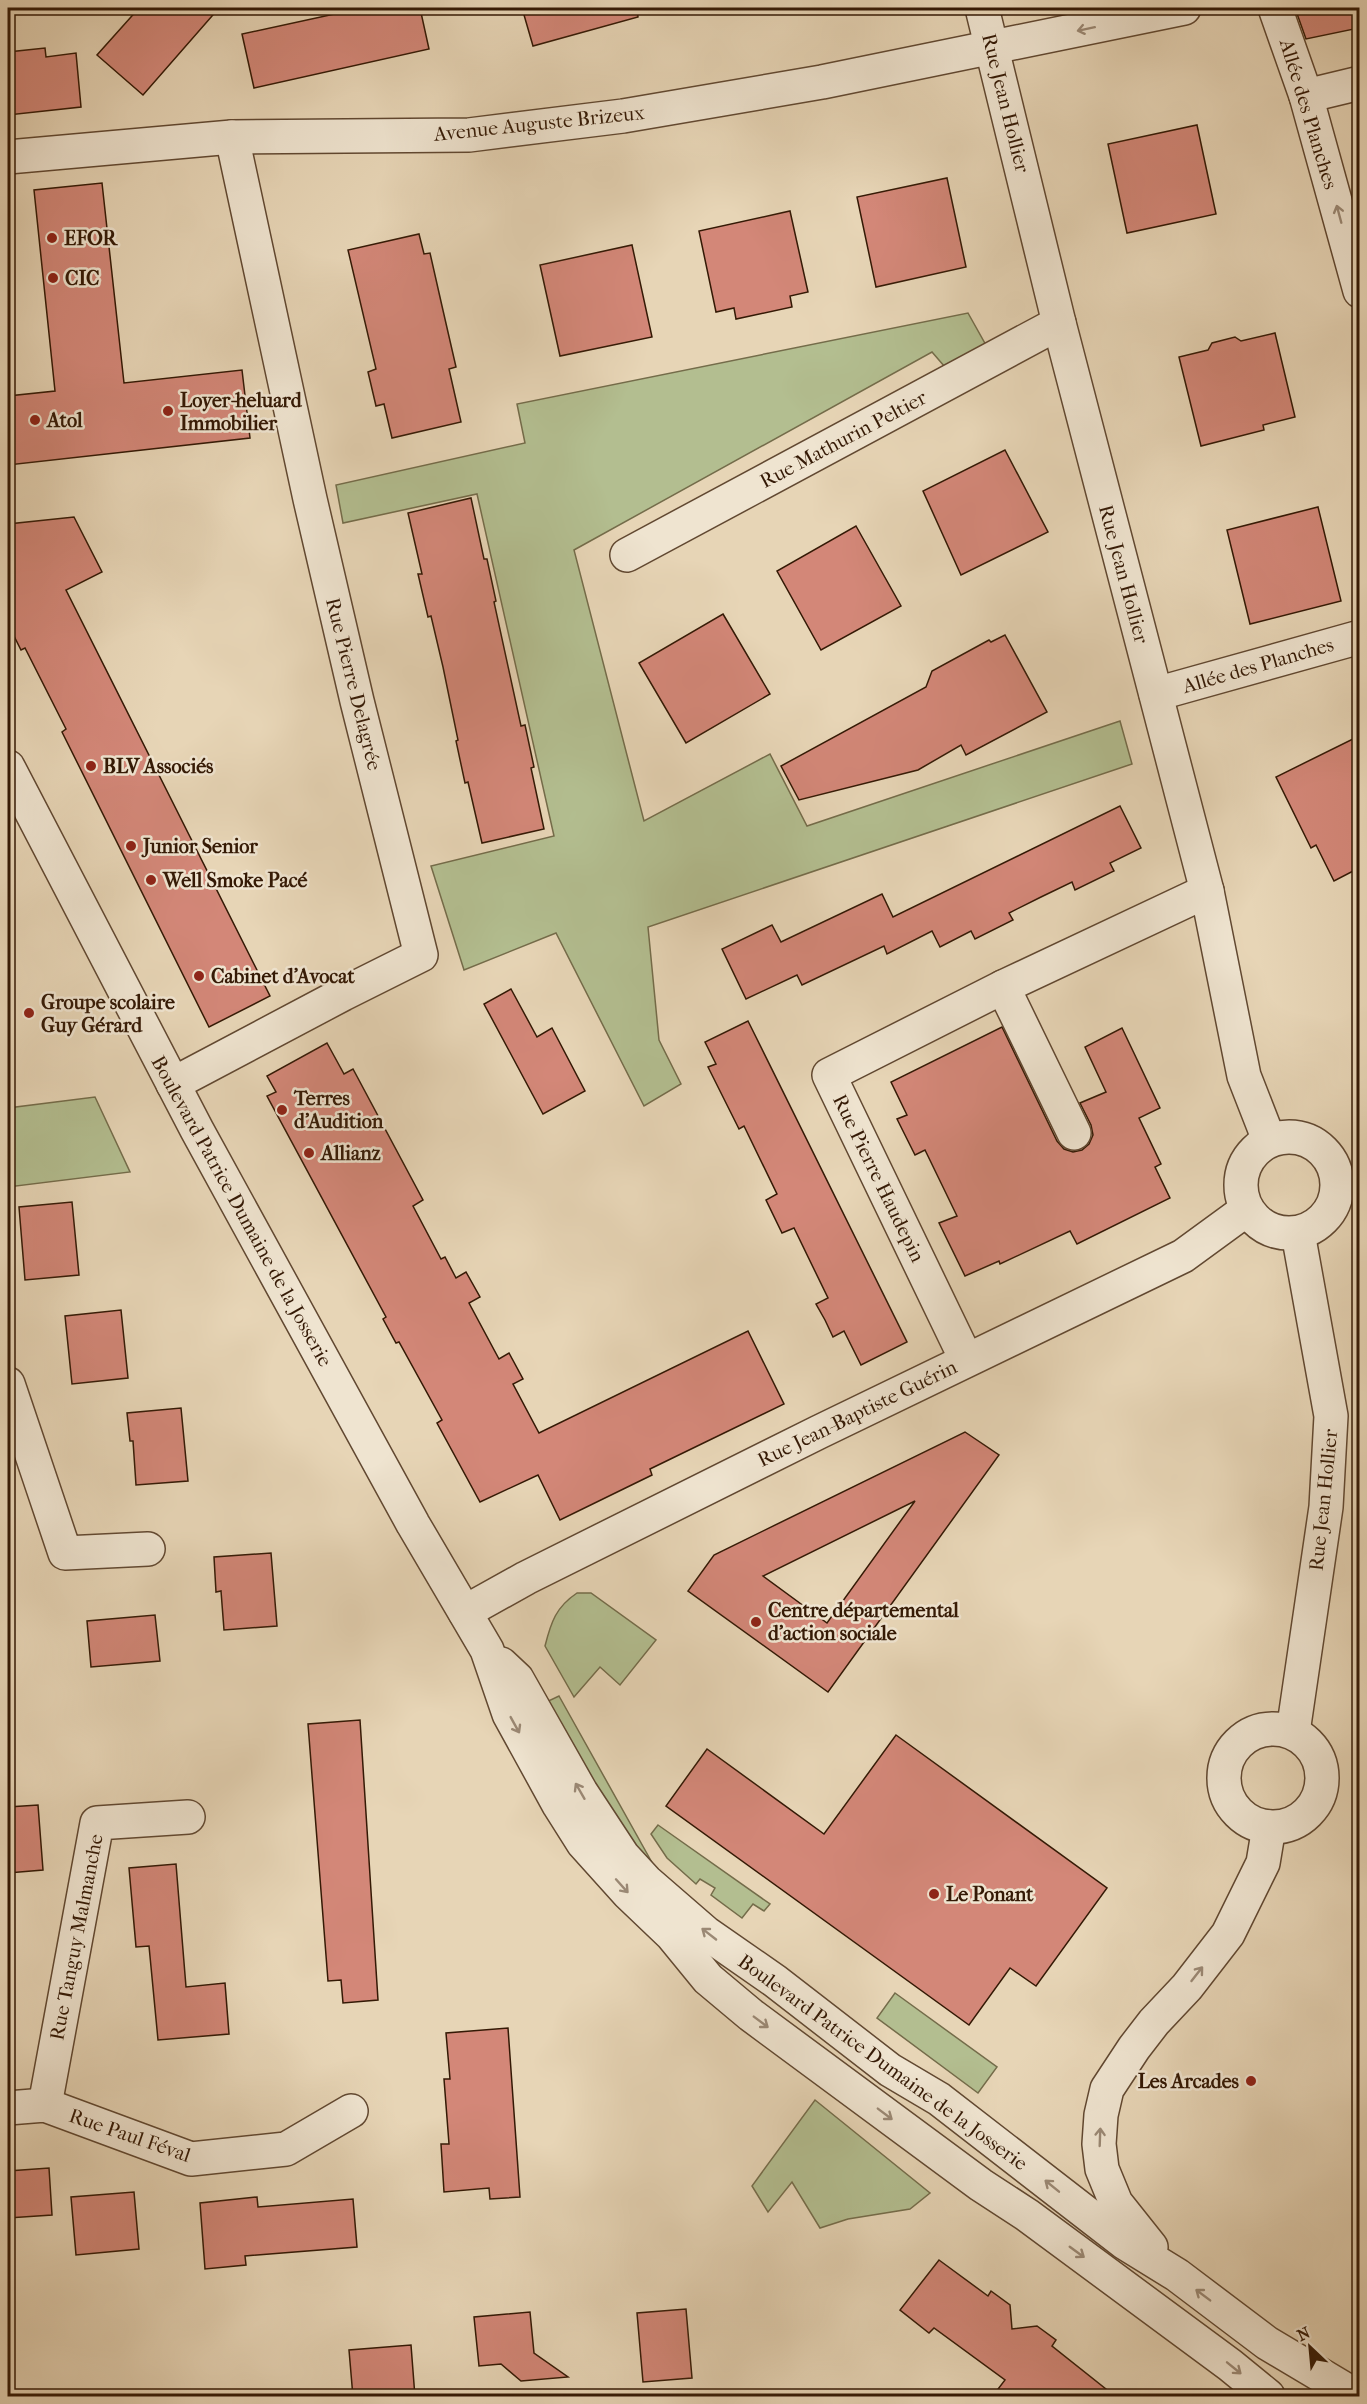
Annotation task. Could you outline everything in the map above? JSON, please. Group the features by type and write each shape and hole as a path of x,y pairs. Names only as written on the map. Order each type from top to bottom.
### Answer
{"street":[{"name":"Rue Jean Hollier","path":"982,8 1059,323 1208,891 1244,1076 1269,1140"},
{"path":"993,49 1184,8"},
{"name":"Allée des Planches","path":"1275,8 1306,96 1359,291"},
{"name":"Avenue Auguste Brizeux","path":"8,157 232,137 469,135 624,116 822,82 993,49"},
{"path":"1306,96 1359,83"},
{"name":"Rue Pierre Delagrée","path":"172,1084 332,999 421,955 312,511 232,137"},
{"name":"Rue Mathurin Peltier","path":"627,555 1059,323"},
{"name":"Allée des Planches","path":"1156,694 1359,637"},
{"name":"Boulevard Patrice Dumaine de la Josserie","path":"8,766 172,1084 414,1524 487,1650 508,1714 583,1843 628,1893 672,1935 708,1979 981,2185 1027,2215 1203,2345 1268,2397"},
{"name":"Rue Pierre Haudepin","path":"966,1359 829,1075 1002,987 1208,891"},
{"path":"1002,987 1074,1133"},
{"path":"1293,1136 1317,1144 1346,1160 1333,1207 1319,1224 1298,1233 1269,1230 1246,1210 1239,1184 1247,1158 1269,1140 1293,1136"},
{"name":"Rue Jean-Baptiste Guérin","path":"465,1612 547,1568 966,1359 1184,1256 1246,1210"},
{"name":"Rue Jean Hollier","path":"1293,1732 1326,1507 1331,1416 1298,1233"},
{"path":"8,1383 65,1552 148,1549"},
{"name":"Boulevard Patrice Dumaine de la Josserie","path":"487,1650 517,1679 602,1827 623,1856 646,1881 706,1932 775,1981 880,2063 916,2088 939,2099 1098,2223 1177,2275 1267,2343 1356,2397"},
{"path":"1266,1729 1293,1732 1311,1747 1321,1767 1321,1790 1310,1810 1291,1824 1269,1827 1249,1822 1233,1809 1224,1790 1225,1762 1240,1740 1266,1729"},
{"name":"Rue Tanguy Malmanche","path":"45,2105 97,1823 188,1817"},
{"path":"1177,2275 1140,2235 1116,2203 1102,2169 1099,2144 1101,2115 1107,2090 1134,2048 1154,2022 1187,1987 1228,1934 1263,1863 1269,1827"},
{"name":"Rue Paul Féval","path":"8,2108 45,2105 191,2159 286,2150 351,2111"}],"green space":[{"path":"968,313 987,347 945,367 932,352 574,550 644,821 770,754 807,826 1120,721 1132,764 648,927 659,1040 681,1084 644,1106 556,933 464,970 431,866 554,836 477,494 343,523 336,485 525,443 517,404"},
{"path":"95,1097 130,1172 8,1187 8,1108"},
{"path":"577,1593 591,1593 656,1640 620,1685 600,1667 574,1697 545,1646 555,1616"},
{"path":"559,1696 659,1875 629,1847 542,1704"},
{"path":"658,1825 770,1904 764,1911 753,1904 742,1918 711,1895 715,1888 700,1879 696,1884 667,1858 651,1834"},
{"path":"895,1993 997,2067 978,2093 877,2018"},
{"path":"815,2100 930,2193 910,2209 848,2219 820,2228 792,2182 768,2212 752,2186"}],"building":[{"path":"139,8 219,8 143,95 97,55"},
{"path":"362,8 420,8 429,49 254,88 242,34"},
{"path":"522,8 637,8 638,17 533,46"},
{"path":"1295,8 1359,8 1359,28 1306,39"},
{"path":"45,48 46,57 76,53 81,107 8,115 8,52"},
{"path":"1197,125 1216,214 1127,233 1108,144"},
{"path":"947,178 966,267 876,287 857,197"},
{"path":"102,183 124,383 242,370 250,438 8,465 8,396 55,391 34,190"},
{"path":"790,211 808,292 790,296 792,307 736,319 734,308 716,312 699,231"},
{"path":"419,234 424,254 430,253 456,367 449,369 461,422 392,438 384,404 376,406 368,372 376,369 348,250"},
{"path":"632,245 652,337 560,356 540,265"},
{"path":"1275,333 1295,417 1263,425 1264,430 1201,446 1179,357 1208,350 1212,343 1235,337 1241,341"},
{"path":"1005,450 1048,532 961,575 923,491"},
{"path":"471,498 484,559 487,559 521,726 525,725 534,767 531,768 544,829 482,843 468,782 465,783 431,616 428,617 418,574 422,574 408,513"},
{"path":"1318,507 1341,601 1250,624 1227,530"},
{"path":"74,517 102,572 66,590 270,996 209,1027 62,732 66,729 25,648 21,650 8,624 8,524"},
{"path":"856,526 901,606 821,650 777,571"},
{"path":"723,614 770,694 686,743 639,663"},
{"path":"1005,635 1047,712 966,755 961,745 918,770 799,800 781,766 926,687 932,671 989,640 991,642"},
{"path":"1359,736 1359,868 1334,881 1316,845 1311,848 1276,777"},
{"path":"1120,806 1141,848 1110,863 1114,871 1075,890 1072,882 1041,897 1009,913 1013,920 975,939 971,931 940,947 932,931 887,954 884,946 802,985 797,975 746,999 722,949 772,925 781,942 882,894 893,917"},
{"path":"511,989 537,1037 552,1028 585,1091 543,1114 484,1004"},
{"path":"748,1021 907,1342 861,1365 844,1331 833,1337 816,1304 828,1298 794,1228 782,1233 766,1200 777,1194 744,1126 739,1129 708,1067 716,1064 705,1042"},
{"path":"1002,1027 1057,1141 1064,1149 1073,1152 1082,1150 1089,1144 1093,1135 1091,1125 1080,1103 1106,1092 1085,1047 1122,1028 1160,1108 1139,1118 1161,1164 1155,1167 1170,1198 1077,1244 1070,1231 1000,1264 999,1261 965,1276 939,1223 957,1216 925,1150 915,1155 897,1119 907,1115 891,1082"},
{"path":"327,1043 344,1074 353,1069 423,1200 413,1206 441,1259 445,1257 456,1278 466,1272 480,1297 469,1303 499,1359 509,1353 523,1379 513,1384 539,1433 748,1331 784,1404 650,1469 652,1475 560,1520 538,1475 480,1502 437,1423 442,1420 399,1342 396,1343 383,1319 386,1317 267,1096 276,1092 267,1076"},
{"path":"72,1202 79,1275 25,1280 19,1207"},
{"path":"121,1310 128,1378 72,1384 65,1316"},
{"path":"181,1408 188,1481 136,1485 133,1441 130,1441 127,1413"},
{"path":"965,1432 999,1455 828,1692 688,1591 714,1555","holes":["915,1501 827,1623 763,1576"]},
{"path":"271,1553 277,1626 224,1630 221,1591 216,1592 214,1557"},
{"path":"155,1615 160,1661 91,1667 87,1621"},
{"path":"360,1720 378,2000 343,2003 341,1980 328,1981 308,1724"},
{"path":"896,1735 1107,1888 1036,1986 1010,1968 969,2025 666,1806 707,1749 824,1834"},
{"path":"38,1805 43,1870 8,1873 8,1807"},
{"path":"176,1864 186,1987 225,1983 229,2034 158,2040 149,1946 136,1947 129,1868"},
{"path":"508,2028 520,2197 490,2199 489,2188 444,2192 441,2144 449,2144 444,2079 450,2079 446,2033"},
{"path":"49,2168 52,2215 8,2218 8,2171"},
{"path":"134,2192 139,2249 76,2255 71,2197"},
{"path":"257,2197 258,2207 353,2199 357,2247 245,2256 246,2265 205,2269 200,2203"},
{"path":"939,2260 988,2296 991,2291 1010,2305 1012,2329 1037,2326 1056,2340 1052,2346 1116,2397 992,2397 1005,2380 934,2328 929,2333 900,2310"},
{"path":"686,2309 692,2378 643,2382 637,2313"},
{"path":"530,2312 534,2353 568,2377 521,2381 501,2364 479,2366 474,2317"},
{"path":"411,2345 415,2397 353,2397 349,2350"}],"place":[{"name":"EFOR","path":"52,238"},
{"name":"CIC","path":"53,278"},
{"name":"Loyer-heluard Immobilier","path":"168,411"},
{"name":"Atol","path":"35,420"},
{"name":"BLV Associés","path":"91,766"},
{"name":"Junior Senior","path":"131,846"},
{"name":"Well Smoke Pacé","path":"151,880"},
{"name":"Cabinet d'Avocat","path":"199,976"},
{"name":"Groupe scolaire Guy Gérard","path":"29,1013"},
{"name":"Terres d'Audition","path":"282,1110"},
{"name":"Allianz","path":"309,1153"},
{"name":"Centre départemental d'action sociale","path":"756,1622"},
{"name":"Le Ponant","path":"934,1894"},
{"name":"Les Arcades","path":"1251,2081"}]}
